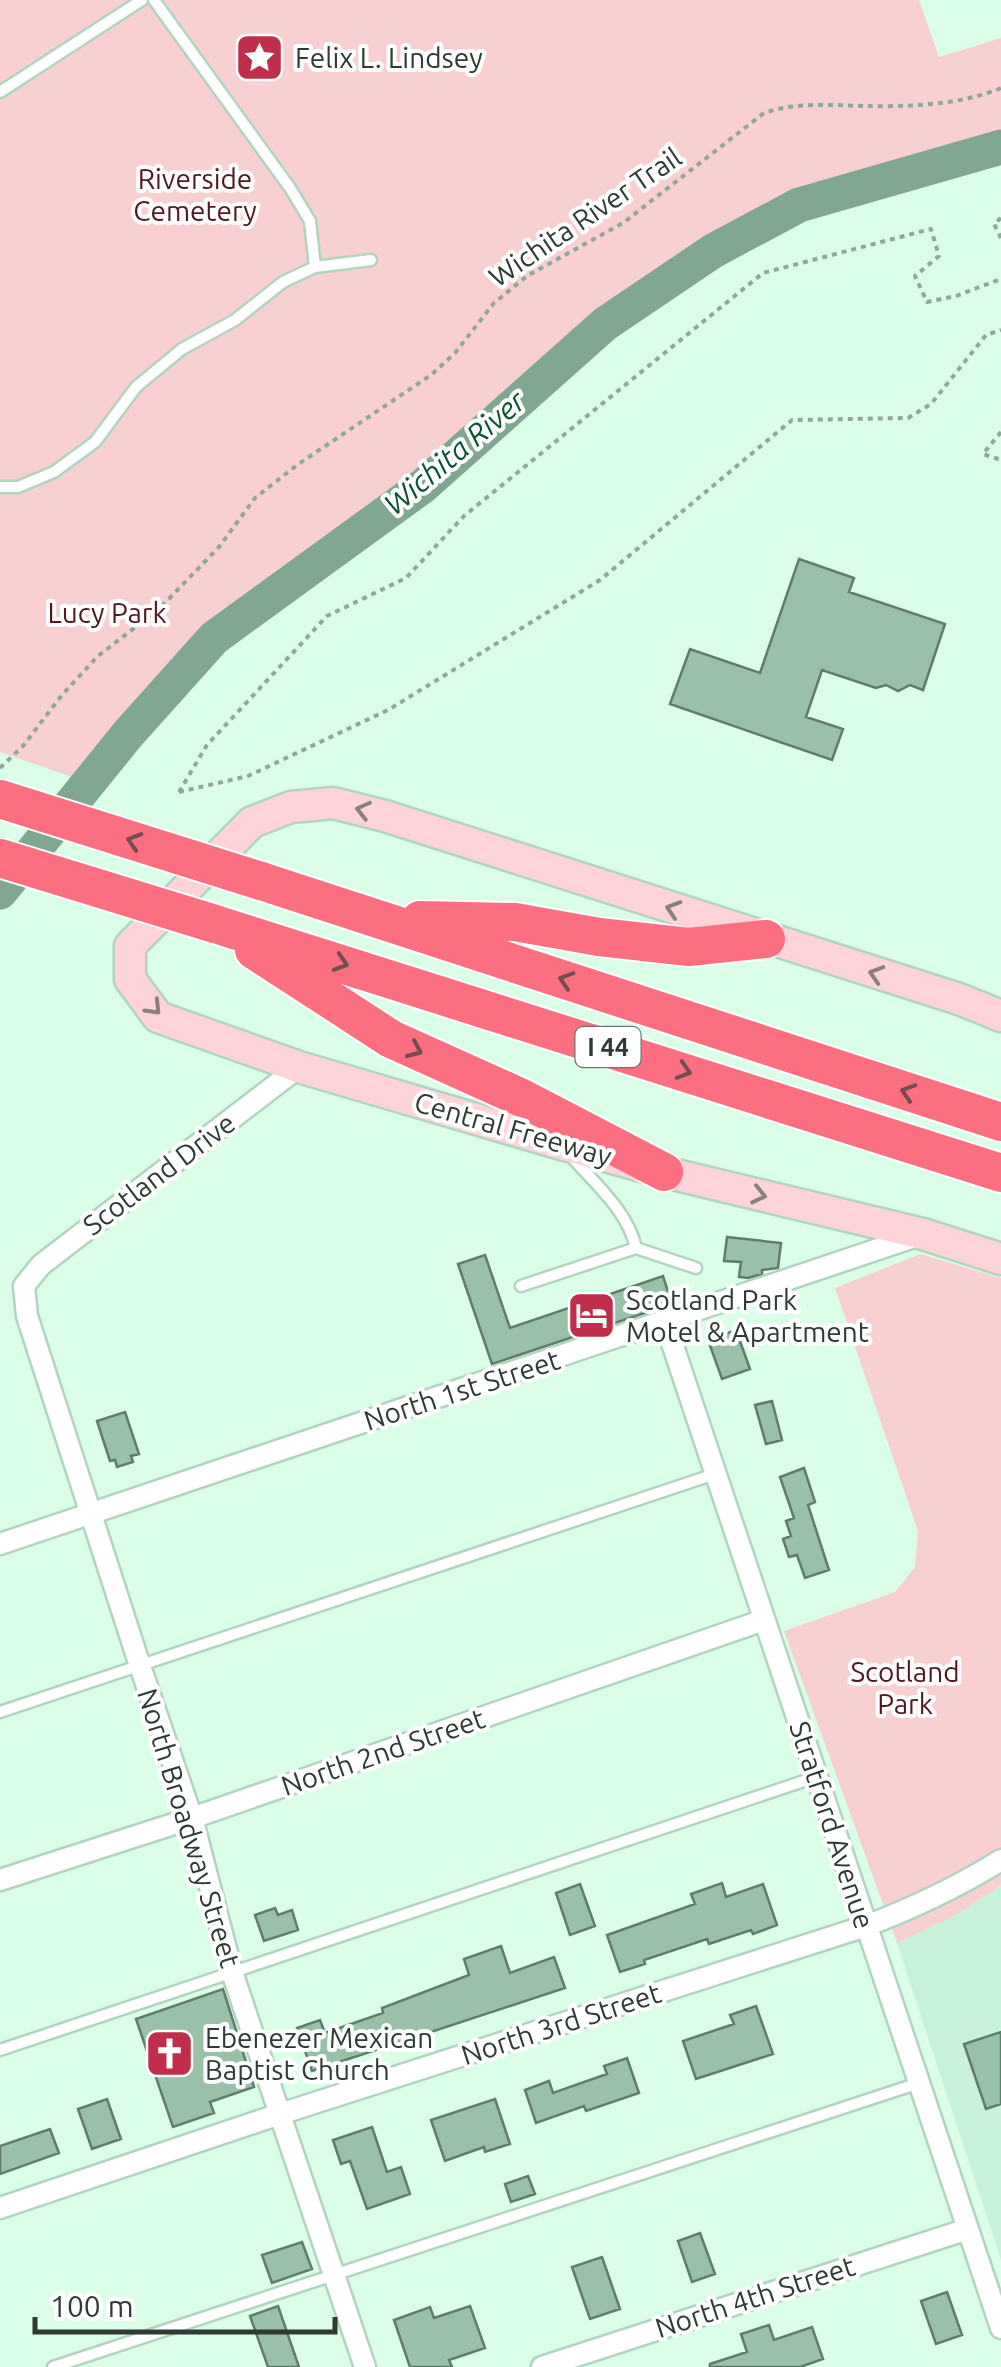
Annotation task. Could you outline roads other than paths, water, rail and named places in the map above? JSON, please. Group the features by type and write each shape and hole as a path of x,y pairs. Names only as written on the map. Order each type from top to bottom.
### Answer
{"highway":[{"name":"I 44","path":"0,799 1001,1122"},
{"name":"I 44","path":"0,858 1001,1173"},
{"path":"380,919 515,922 690,947 766,940"},
{"path":"214,924 391,1040 522,1098 664,1172"}],"main road":[{"name":"Central Freeway","path":"1001,1016 333,802 291,807 252,822 130,946 130,979 158,1017 299,1067 560,1144 922,1234 1001,1260"}],"street":[{"name":"Scotland Drive","path":"24,1286 41,1264 299,1067"},
{"name":"North 1st Street","path":"0,1544 922,1234"},
{"name":"North Broadway Street","path":"24,1286 28,1316 192,1818 232,1972 364,2367"},
{"name":"Stratford Avenue","path":"664,1322 1001,2328"},
{"name":"North 2nd Street","path":"0,1880 192,1818 764,1620"},
{"name":"North 3rd Street","path":"0,2208 866,1926 972,1879 1001,1860"},
{"name":"North 4th Street","path":"542,2367 968,2229"}],"lane":[{"path":"0,92 142,0"},
{"path":"154,0 290,188 310,222 315,267"},
{"path":"0,487 18,487 54,472 95,442 136,388 182,349 234,320 283,282 315,267 371,260"},
{"path":"560,1144 621,1213 632,1231 636,1248"},
{"path":"521,1286 636,1248 696,1268"},
{"path":"0,1712 715,1474"},
{"path":"0,2050 816,1777"},
{"path":"53,2367 919,2083"}],"waterway":[{"name":"Wichita River","path":"0,892 128,734 214,638 423,486 605,324 713,251 799,205 1001,147"}],"place":[{"name":"Felix L. Lindsey","path":"260,58"},
{"name":"Scotland Park Motel & Apartment","path":"591,1316"},
{"name":"Ebenezer Mexican Baptist Church","path":"170,2054"}],"park label":[{"name":"Riverside Cemetery","path":"195,195"},
{"name":"Lucy Park","path":"107,613"},
{"name":"Scotland Park","path":"905,1688"}]}
